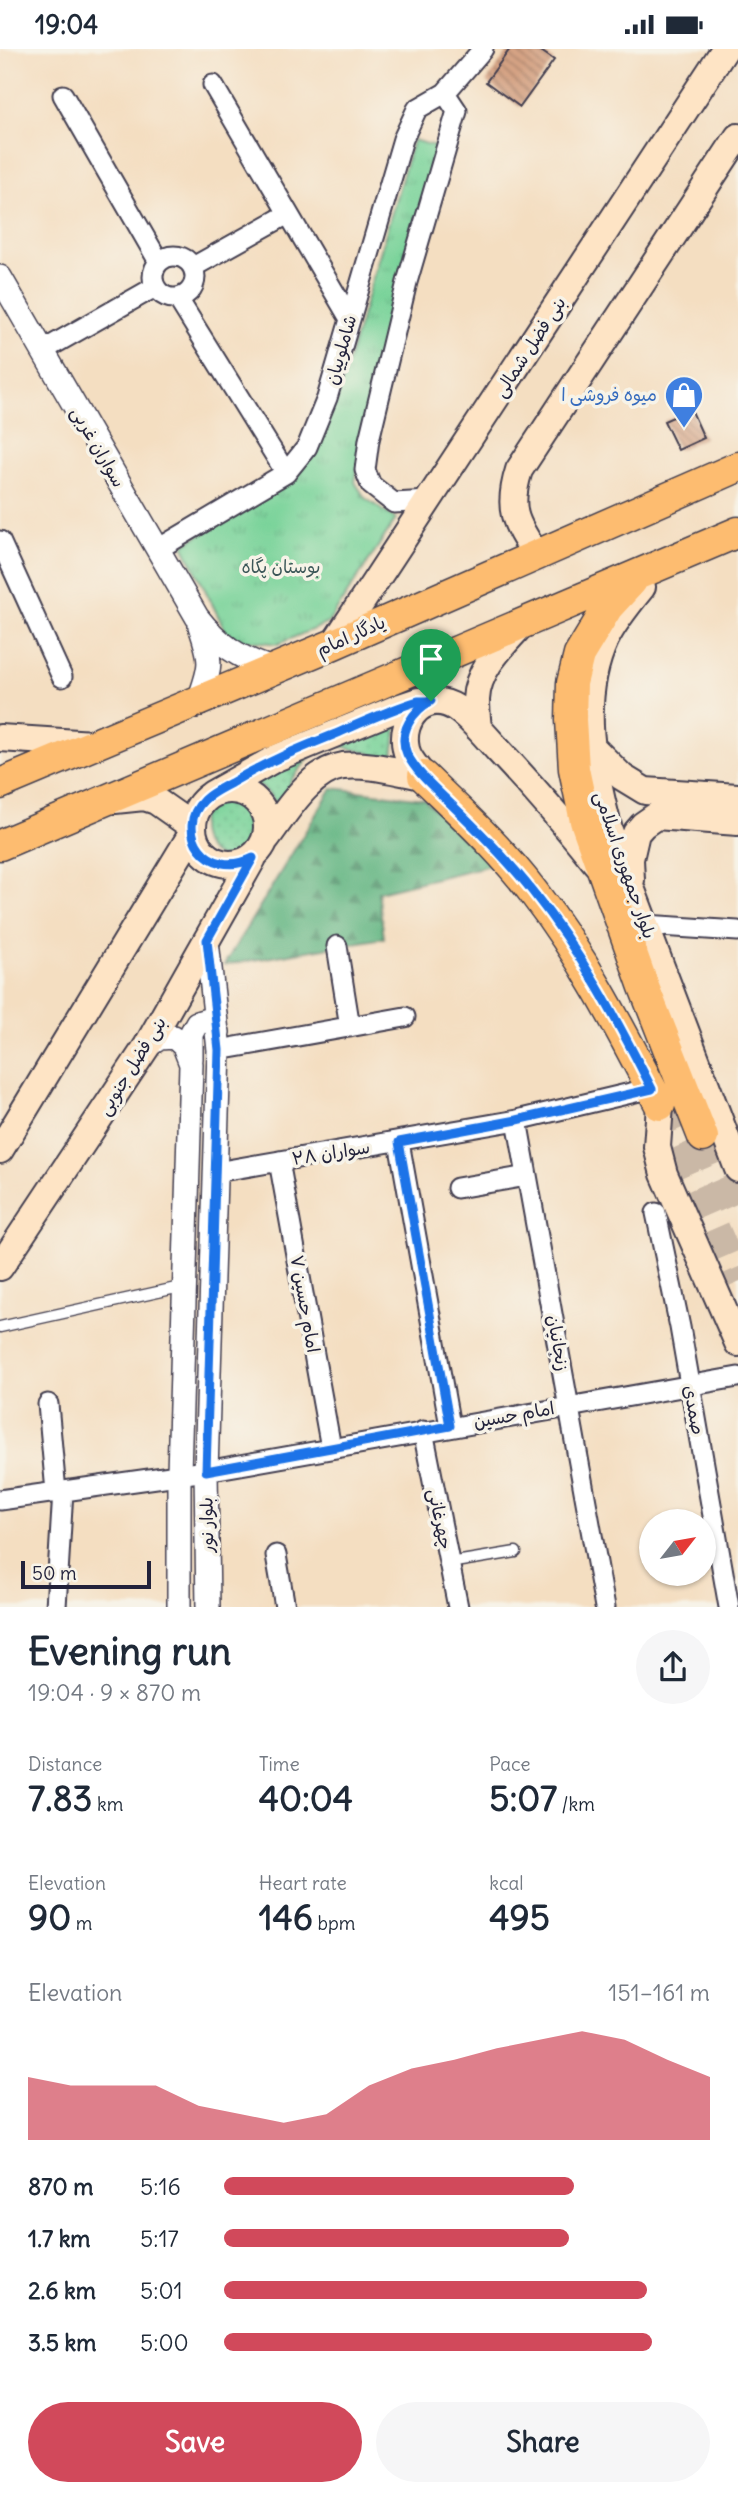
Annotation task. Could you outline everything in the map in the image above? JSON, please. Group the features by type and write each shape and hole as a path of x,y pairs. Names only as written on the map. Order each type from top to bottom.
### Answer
{"main road":[{"name":"بنی فضل شمالی","path":"334,644 725,49"},
{"path":"536,554 522,534 514,514 512,493 519,470 738,137"},
{"name":"یادگار امام","path":"0,784 334,644 536,554 735,470"},
{"path":"0,845 524,621 737,536"},
{"name":"بلوار جمهوری اسلامی","path":"648,571 606,639 593,676 590,710 596,782 609,830 738,1169"},
{"name":"بلوار جمهوری اسلامی","path":"648,571 608,607 579,655 572,683 574,769 585,821 644,987 721,1130"},
{"path":"0,1150 193,829 196,810 212,794 276,758 418,701 448,703 472,722 480,678 495,654 524,621"},
{"path":"431,701 415,712 407,728 407,753 423,776 494,846 533,891 601,992 656,1097 657,1147 664,1174 738,1343"},
{"name":"بلوار جمهوری اسلامی","path":"472,722 570,829 604,874"},
{"path":"0,738 93,744"},
{"path":"591,745 622,777 645,791 738,797"},
{"path":"106,801 144,797 156,801 193,829 197,845 204,855 215,862 228,865 241,863 259,848 306,788 338,767 365,767 423,776"},
{"path":"212,794 237,790 259,803 268,826 259,848"},
{"path":"645,791 637,796 634,804 637,812 644,816 738,822"},
{"path":"631,889 630,859 636,834 643,825 656,817"},
{"name":"بنی فضل جنوبی","path":"0,1267 147,1047 259,848"}],"street":[{"name":"شاملوییان","path":"158,549 286,473 307,447 322,410 403,139 416,109 445,93 483,49"},
{"path":"212,85 350,319"},
{"path":"429,502 394,503 371,485 365,471 369,440 407,282 457,111 445,93"},
{"path":"63,95 159,262"},
{"path":"193,267 288,213"},
{"path":"170,255 184,258 193,267 196,281 190,293 178,299 164,297 155,287 152,274 159,262 170,255"},
{"name":"سواران غربی","path":"0,277 197,617"},
{"path":"43,351 155,287"},
{"path":"178,299 286,473"},
{"path":"0,541 62,677"},
{"path":"197,617 212,636 227,648 248,661 273,669"},
{"path":"197,617 210,655 210,670 199,700"},
{"path":"645,925 738,931"},
{"name":"بلوار نور","path":"207,940 218,1041 206,1471 208,1607"},
{"path":"337,946 350,1027"},
{"path":"218,1041 350,1027 405,1017"},
{"name":"بلوار نور","path":"178,1607 179,1473 191,1064 189,1042 197,1023 207,1020 212,1023 218,1041"},
{"path":"147,1047 160,1038 174,1037 184,1047 191,1064"},
{"name":"سواران ۲۸","path":"216,1172 656,1097"},
{"name":"زنجانیان","path":"517,1120 605,1607"},
{"path":"399,1142 450,1426"},
{"name":"امام حسین ۷","path":"279,1161 331,1448"},
{"path":"457,1188 527,1176"},
{"name":"صمدی","path":"656,1213 690,1384 729,1607"},
{"name":"امام حسین","path":"0,1500 206,1471 738,1377"},
{"path":"48,1404 60,1492 56,1607"},
{"name":"چهرغانی","path":"423,1431 458,1607"},
{"path":"276,1555 285,1607"}],"lane":[{"path":"0,1327 186,1286"},
{"path":"449,1563 516,1552"}],"green space":[{"name":"بوستان پگاه","path":"413,140 438,147 370,395 355,482 365,498 396,519 328,623 278,644 229,638 183,545 293,477 314,452 344,376"},
{"path":"398,717 392,763 369,753 336,745"},
{"path":"312,754 291,780 279,809 264,789 250,782"},
{"path":"332,788 424,799 491,865 378,892 384,938 224,965"},
{"path":"231,797 253,806 262,828 253,850 231,859 209,850 200,828 209,806"}],"building":[{"path":"510,49 538,49 554,60 520,107 486,82"},
{"name":"میوه فروشی ا","path":"691,409 704,438 678,450 664,421"}],"tunnel":[{"path":"660,1105 738,1282"},
{"path":"703,1137 738,1217"}],"place":[{"name":"میوه فروشی ا","path":"684,429"}],"route":[{"path":"418,701 431,701 415,712 410,720 405,745 407,753 423,776 494,846 533,891 601,992 652,1089 517,1120 399,1142 450,1426 206,1471 219,1050 207,940 253,858 228,865 215,862 204,855 193,832 196,810 212,794 276,758 400,707 418,701"}]}
